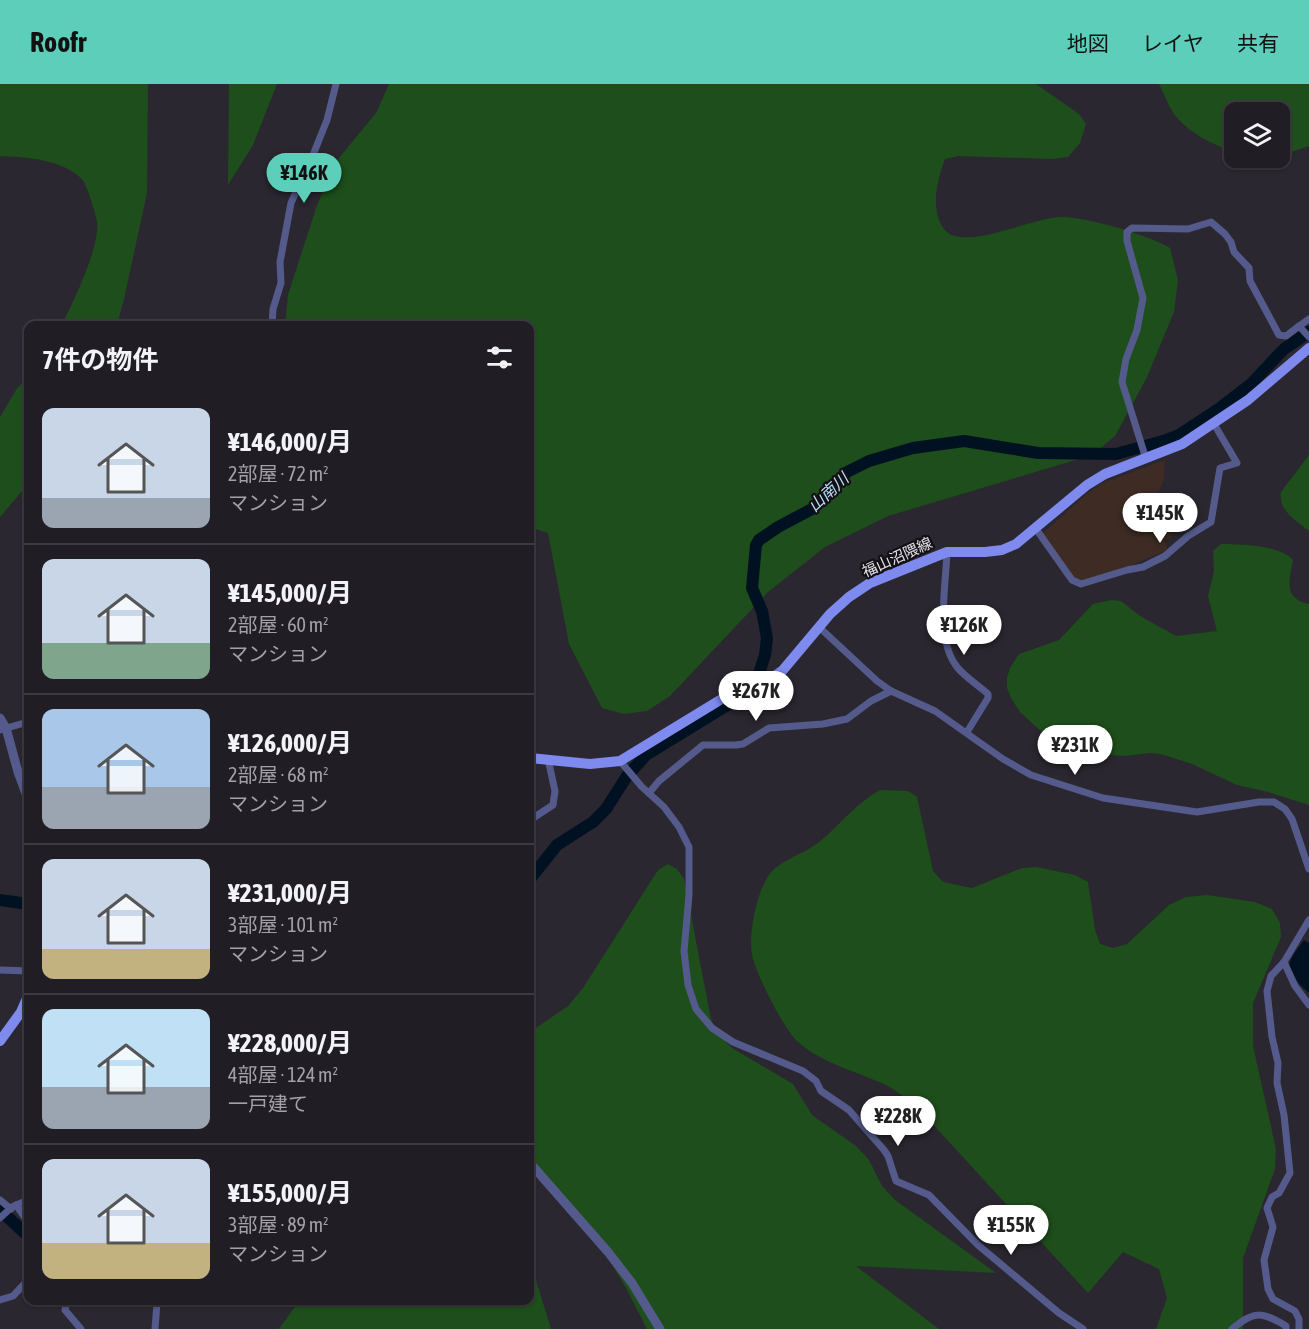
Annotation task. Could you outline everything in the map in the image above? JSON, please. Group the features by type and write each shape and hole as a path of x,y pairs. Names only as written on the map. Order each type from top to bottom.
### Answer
{"main road":[{"name":"福山沼隈線","path":"534,758 590,764 620,761 755,683 769,680 783,670 819,627 843,603 870,584 947,552 1002,550 1016,544 1087,485 1105,474 1182,444 1214,424 1248,400 1309,348"},
{"path":"0,1041 24,1005"}],"street":[{"path":"272,321 273,309 281,283 280,262 291,203 317,147 336,84"},
{"path":"1145,457 1122,382 1126,359 1137,330 1143,298 1127,241 1127,232 1132,228 1188,229 1211,222 1225,234 1234,252 1249,268 1250,281 1279,335 1286,336 1309,319"},
{"path":"1300,327 1309,337"},
{"path":"1036,529 1072,580 1082,584 1143,567 1165,556 1188,536 1211,522 1220,468 1237,463 1214,424"},
{"path":"947,552 944,602 945,640 951,659 958,669 988,694 988,698 967,732"},
{"path":"819,627 877,681 891,691 935,711 1003,759 1031,774 1103,798 1197,812 1259,802 1274,802 1285,809 1292,819 1309,869"},
{"path":"649,793 659,781 703,745 743,744 769,728 823,724 847,719 891,691"},
{"path":"0,718 24,788"},
{"path":"3,729 24,723"},
{"path":"534,817 553,805 555,791 548,759"},
{"path":"620,761 680,827 689,847 689,895 684,951 688,985 696,1009 712,1028 733,1042 803,1071 816,1081 821,1091 849,1110 884,1150 896,1180 929,1195 978,1245 1059,1313 1083,1329"},
{"path":"1299,1329 1299,1318 1295,1311 1273,1299 1268,1289 1264,1260 1274,1227 1267,1208 1272,1197 1279,1193 1290,1173 1284,1115 1277,1083 1278,1063 1272,1037 1267,991 1271,976 1307,931 1309,920"},
{"path":"1284,962 1295,986 1309,1005"},
{"path":"0,970 24,971"},
{"path":"534,1168 608,1252 632,1283 660,1329"},
{"path":"0,1200 14,1207 24,1218"},
{"path":"0,1218 24,1202"},
{"path":"0,1300 13,1296 24,1284"},
{"path":"66,1305 65,1310 81,1329"},
{"path":"155,1329 157,1305"},
{"path":"1232,1329 1245,1317 1256,1314 1274,1319 1286,1326 1286,1329"}],"shaded area":[{"path":"1165,460 1164,480 1158,492 1173,537 1165,540 1167,550 1127,567 1081,581 1075,580 1042,534 1102,483"}],"green space":[{"path":"0,84 148,84 147,193 118,321 64,321 85,275 97,233 95,213 82,179 74,172 54,163 0,156"},
{"path":"229,84 277,84 253,145 228,185"},
{"path":"389,84 1036,84 1079,114 1086,124 1080,143 1068,157 1052,159 958,156 945,159 936,195 938,217 942,226 952,235 966,237 992,234 1060,217 1100,223 1132,232 1170,248 1178,280 1174,312 1147,377 1115,436 1092,455 888,516 825,547 768,592 670,696 647,711 624,714 602,708 569,644 548,533 534,530 534,321 285,321 288,295 316,208 334,164 376,113"},
{"path":"1159,84 1309,84 1309,146 1290,153 1290,102 1224,102 1224,148 1186,127 1172,111"},
{"path":"24,381 24,489 0,517 0,417"},
{"path":"1309,455 1309,531 1285,510 1282,505 1281,492"},
{"path":"1221,544 1259,546 1287,555 1293,560 1289,582 1291,593 1295,598 1309,604 1309,805 1237,785 1192,764 1161,754 1124,756 1071,752 1055,744 1020,712 1007,688 1010,668 1019,654 1059,640 1093,604 1111,600 1121,601 1140,616 1176,636 1217,631 1208,596 1214,571 1213,551"},
{"path":"880,790 908,791 917,797 933,871 943,882 972,888 1022,868 1036,867 1075,875 1088,882 1095,930 1100,944 1113,948 1127,944 1169,905 1186,897 1207,895 1255,902 1272,909 1280,923 1281,937 1253,1003 1253,1046 1276,1149 1275,1169 1243,1258 1243,1329 1156,1329 1167,1298 1159,1269 1123,1252 1088,1293 916,1106 886,1085 815,1054 805,1048 791,1033 764,987 752,955 751,936 762,889 776,867 818,843 855,808"},
{"path":"668,864 677,869 684,879 711,1019 718,1034 732,1048 793,1084 812,1115 856,1146 869,1160 882,1186 895,1200 996,1273 856,1266 939,1329 647,1329 600,1245 534,1160 534,1029 568,1006 583,988 658,870"},
{"path":"534,1275 551,1329 279,1329 296,1305 534,1305"}],"water":[{"path":"1304,940 1309,943 1309,993 1294,979 1289,968 1293,956"}],"waterway":[{"name":"山南川","path":"534,874 557,845 593,822 606,809 627,776 646,755 744,695 757,680 765,655 767,638 762,611 752,588 756,545 759,540 778,527 812,509 847,472 869,461 913,448 964,441 1038,453 1116,454 1163,441 1179,435 1220,408 1251,384 1284,349 1309,332"},
{"path":"0,900 24,903"},
{"name":"山南川","path":"0,1210 24,1232"}]}
